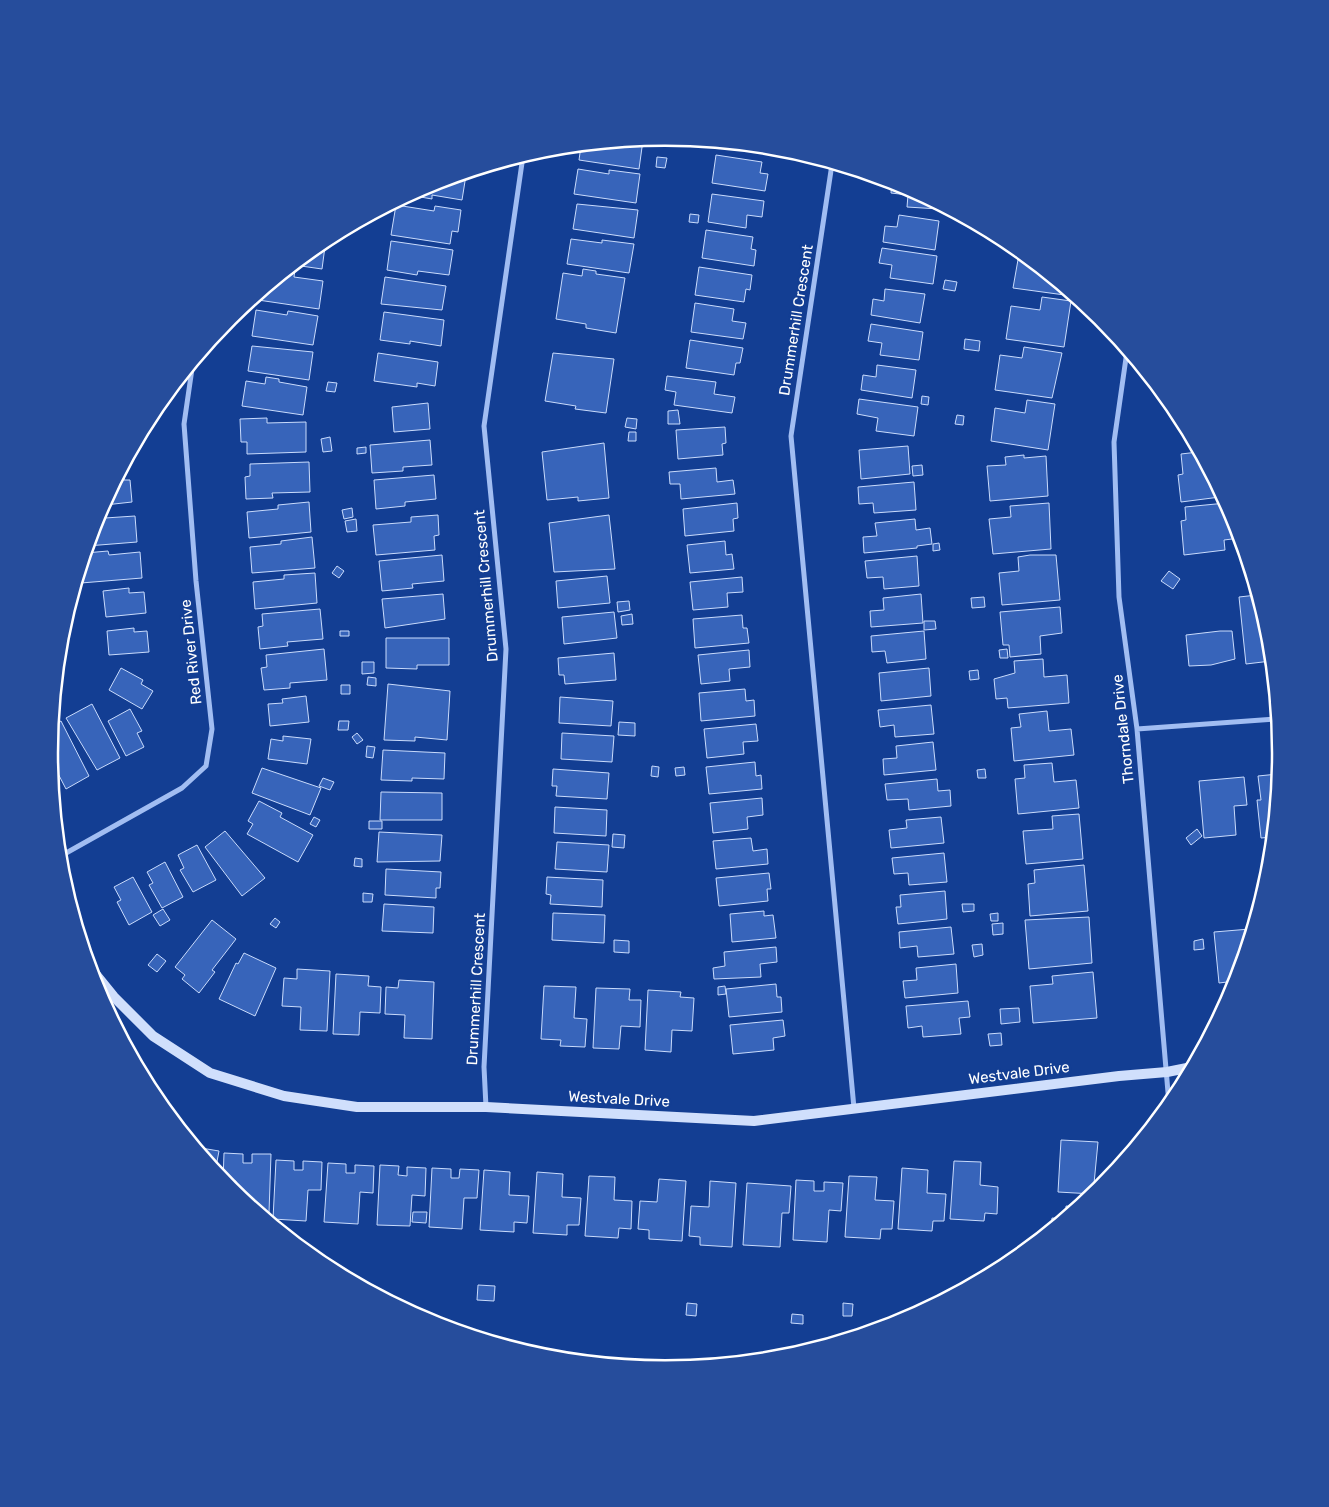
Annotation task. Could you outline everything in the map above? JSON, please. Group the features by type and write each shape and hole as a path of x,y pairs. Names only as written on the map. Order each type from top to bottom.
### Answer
{"street":[{"name":"Drummerhill Crescent","path":"486,1108 484,1067 506,649 484,426 523,163"},
{"name":"Drummerhill Crescent","path":"831,170 791,436 854,1108"},
{"name":"Thorndale Drive","path":"1126,359 1114,442 1119,597 1137,729 1168,1092"},
{"name":"Red River Drive","path":"66,852 182,788 206,766 212,728 196,581 184,424 191,374"},
{"path":"1137,729 1270,719"},
{"name":"Westvale Drive","path":"103,984 153,1036 210,1073 284,1096 357,1106 486,1108 754,1121 1183,1069"}],"building":[{"path":"642,147 639,169 579,160 580,153"},
{"path":"716,155 762,162 760,173 768,174 765,191 712,183"},
{"path":"657,157 667,158 665,168 656,167"},
{"path":"578,169 609,174 609,170 640,174 636,203 574,194"},
{"path":"465,180 462,200 432,195 432,199 422,197"},
{"path":"712,194 764,201 762,217 747,215 746,228 708,222"},
{"path":"908,198 932,209 907,207"},
{"path":"577,204 638,210 634,238 573,229"},
{"path":"403,206 434,211 435,206 461,210 458,232 452,231 450,244 391,235 395,209"},
{"path":"690,214 699,215 698,223 689,222"},
{"path":"899,215 939,221 935,250 883,242 885,226 897,227"},
{"path":"706,230 753,237 751,249 756,250 754,266 702,258"},
{"path":"571,239 602,243 602,240 634,244 629,273 567,264"},
{"path":"391,241 453,250 449,275 418,271 417,275 387,270"},
{"path":"882,248 937,256 933,284 890,278 892,265 879,263"},
{"path":"324,251 322,269 303,266"},
{"path":"1018,260 1062,295 1013,288"},
{"path":"699,267 752,275 750,290 746,289 744,302 695,295"},
{"path":"583,269 596,271 596,274 625,278 616,333 586,328 586,324 556,319 563,273 582,276"},
{"path":"295,272 294,277 323,281 319,309 260,300"},
{"path":"385,277 446,286 442,310 381,304"},
{"path":"945,280 957,282 955,291 943,289"},
{"path":"885,289 925,294 920,323 871,315 873,299 884,301"},
{"path":"1042,297 1071,302 1064,347 1006,339 1011,306 1040,310"},
{"path":"695,303 734,309 732,321 746,323 743,339 691,332"},
{"path":"256,310 287,315 288,311 318,316 313,345 252,336"},
{"path":"384,312 444,320 441,346 410,341 410,344 380,340"},
{"path":"871,324 923,332 919,360 880,355 882,343 868,341"},
{"path":"965,339 980,341 979,351 964,349"},
{"path":"690,340 743,348 740,363 736,363 734,375 686,368"},
{"path":"252,346 313,352 309,380 248,371"},
{"path":"1024,347 1062,353 1052,398 995,390 1000,355 1022,358"},
{"path":"378,353 438,362 435,386 417,383 417,387 374,381"},
{"path":"553,353 614,359 606,413 575,409 576,406 545,401"},
{"path":"877,365 916,370 912,398 861,390 863,375 876,377"},
{"path":"667,376 716,382 714,394 735,397 732,413 674,405 676,392 665,390"},
{"path":"266,377 279,379 279,382 307,387 303,415 242,406 246,381 265,384"},
{"path":"328,382 337,383 335,392 326,391"},
{"path":"922,396 929,397 928,405 921,404"},
{"path":"859,399 918,407 914,436 876,431 878,418 857,414"},
{"path":"1027,400 1055,404 1048,450 991,441 995,408 1025,413"},
{"path":"428,403 430,429 394,432 392,407"},
{"path":"678,410 680,424 668,424 668,411"},
{"path":"957,415 964,416 963,425 955,424"},
{"path":"267,418 267,423 306,422 306,452 247,454 247,442 241,442 240,419"},
{"path":"627,418 637,419 636,429 625,427"},
{"path":"725,427 726,443 722,444 723,455 678,459 676,430"},
{"path":"629,432 636,432 636,441 628,441"},
{"path":"330,437 332,451 323,452 321,439"},
{"path":"430,440 432,465 403,467 403,471 372,473 370,445"},
{"path":"604,443 609,498 578,501 578,497 547,500 542,452"},
{"path":"908,446 910,474 861,479 859,450"},
{"path":"366,447 366,453 357,454 357,448"},
{"path":"1192,453 1215,498 1181,502 1178,475 1183,474 1181,454"},
{"path":"1024,455 1024,458 1046,456 1048,496 990,501 987,466 1006,465 1005,457"},
{"path":"309,462 310,492 272,493 273,498 246,499 245,477 250,476 250,464"},
{"path":"922,465 923,475 913,476 912,466"},
{"path":"716,468 717,482 733,480 735,494 681,499 680,484 670,484 669,472"},
{"path":"434,475 436,499 405,502 405,506 376,509 374,480"},
{"path":"124,478 124,480 130,480 132,502 111,504"},
{"path":"914,482 916,510 874,513 873,503 859,504 858,487"},
{"path":"309,502 311,532 249,538 247,512 278,509 278,505"},
{"path":"737,503 738,518 733,519 734,531 685,536 683,509"},
{"path":"1049,503 1051,549 993,554 989,519 1011,517 1010,506"},
{"path":"1217,504 1232,539 1224,540 1225,550 1184,555 1181,521 1186,520 1185,507"},
{"path":"352,508 353,517 344,519 342,510"},
{"path":"438,515 439,535 434,536 435,550 376,555 373,525 411,522 411,517"},
{"path":"609,515 615,569 554,572 549,523"},
{"path":"135,516 137,542 95,545 105,518"},
{"path":"356,519 357,531 347,532 345,521"},
{"path":"915,519 916,530 930,528 932,544 917,546 917,548 864,553 863,537 877,536 875,523"},
{"path":"312,537 315,568 252,573 250,547 281,544 281,541"},
{"path":"725,541 726,555 732,554 734,569 690,573 687,545"},
{"path":"939,543 940,550 933,551 933,544"},
{"path":"108,551 109,555 140,552 142,578 82,583 92,552"},
{"path":"442,555 444,581 412,584 413,588 382,591 379,561"},
{"path":"1056,555 1060,600 1002,605 999,573 1019,571 1018,557"},
{"path":"917,556 919,586 884,589 883,577 867,578 865,561"},
{"path":"337,566 344,571 339,578 332,573"},
{"path":"1169,571 1180,579 1173,589 1161,581"},
{"path":"315,573 317,603 255,609 253,582 284,579 284,575"},
{"path":"607,576 610,603 558,608 556,581"},
{"path":"742,577 743,592 727,593 728,607 693,610 690,582"},
{"path":"129,588 129,593 144,592 146,613 106,617 103,591"},
{"path":"443,594 445,619 385,628 382,599"},
{"path":"921,594 923,623 871,627 870,611 884,610 883,598"},
{"path":"1251,596 1264,662 1246,664 1239,597"},
{"path":"984,597 985,607 972,608 971,598"},
{"path":"629,601 630,610 618,612 617,602"},
{"path":"1060,607 1062,633 1040,636 1041,654 1010,657 1009,645 1003,645 1000,612"},
{"path":"320,609 323,639 287,642 288,646 260,649 258,627 263,626 262,614"},
{"path":"614,612 617,638 564,644 562,617"},
{"path":"632,614 633,624 622,625 621,616"},
{"path":"742,615 743,628 747,628 749,643 695,648 693,619"},
{"path":"924,621 935,621 936,629 924,630"},
{"path":"134,628 134,632 147,631 149,652 109,655 107,631"},
{"path":"340,631 349,631 349,636 340,636"},
{"path":"924,631 926,659 887,663 885,651 872,652 871,636"},
{"path":"1232,631 1235,659 1211,665 1189,666 1186,635"},
{"path":"386,638 449,638 449,665 417,665 417,669 386,668"},
{"path":"324,649 327,680 290,683 290,688 264,690 261,668 267,667 266,655"},
{"path":"1007,649 1008,658 1000,658 999,650"},
{"path":"749,650 750,667 729,669 730,681 701,684 698,655"},
{"path":"614,653 616,680 565,684 564,675 559,675 558,658"},
{"path":"1043,659 1044,677 1067,675 1069,703 1008,708 1007,698 996,699 994,679 1015,673 1014,661"},
{"path":"362,662 374,662 374,673 362,674"},
{"path":"121,668 143,680 141,684 153,691 142,709 109,690"},
{"path":"929,668 931,696 881,701 879,673"},
{"path":"978,670 979,679 970,680 969,671"},
{"path":"368,677 376,678 376,686 367,685"},
{"path":"388,684 450,691 447,740 415,737 415,741 384,740"},
{"path":"341,685 350,685 350,694 341,694"},
{"path":"745,689 746,701 754,700 755,716 701,721 699,693"},
{"path":"306,696 309,722 270,726 268,704 283,703 282,699"},
{"path":"560,697 613,701 611,726 559,723"},
{"path":"92,704 120,758 97,770 66,718"},
{"path":"931,705 934,734 895,737 894,725 880,727 878,710"},
{"path":"130,709 142,731 137,733 144,747 126,756 108,721"},
{"path":"1047,711 1049,731 1071,729 1074,755 1014,761 1011,728 1021,727 1019,714"},
{"path":"61,721 89,776 66,789 59,775 59,722"},
{"path":"339,721 349,721 348,730 338,730"},
{"path":"619,722 635,723 635,736 618,735"},
{"path":"756,724 758,741 743,742 744,754 707,758 704,729"},
{"path":"357,733 363,740 357,744 352,737"},
{"path":"562,733 614,736 612,762 561,759"},
{"path":"283,736 311,739 307,764 268,759 271,739 283,741"},
{"path":"933,742 936,770 884,775 883,759 897,758 896,746"},
{"path":"367,746 375,747 373,758 366,757"},
{"path":"383,750 445,753 444,779 412,778 412,781 381,780"},
{"path":"755,762 756,776 761,775 762,789 709,794 706,767"},
{"path":"1052,763 1054,782 1076,780 1079,808 1018,814 1015,779 1025,778 1024,765"},
{"path":"652,766 659,767 658,777 651,776"},
{"path":"684,767 685,775 676,776 675,768"},
{"path":"262,768 321,788 310,815 252,793"},
{"path":"553,769 609,773 607,799 556,796 557,786 552,786"},
{"path":"985,769 986,778 978,778 977,770"},
{"path":"1271,775 1265,838 1261,838 1257,800 1261,800 1258,776"},
{"path":"1244,777 1247,805 1234,806 1236,835 1204,838 1199,781"},
{"path":"323,778 334,782 330,790 319,786"},
{"path":"937,779 938,791 950,790 951,806 909,810 908,799 887,800 885,784"},
{"path":"381,792 442,793 442,820 380,820"},
{"path":"762,798 763,815 747,817 748,829 713,833 710,803"},
{"path":"259,801 282,813 280,817 313,835 298,862 247,834 253,824 248,821"},
{"path":"555,807 607,810 606,836 554,833"},
{"path":"1079,814 1083,859 1026,864 1023,831 1053,829 1052,816"},
{"path":"314,817 320,820 316,827 310,824"},
{"path":"941,817 944,843 891,848 889,830 907,828 906,820"},
{"path":"369,821 382,821 382,829 369,829"},
{"path":"1197,829 1202,836 1191,845 1186,838"},
{"path":"225,831 265,878 242,896 205,847"},
{"path":"379,832 442,835 440,861 377,862"},
{"path":"613,834 625,835 624,848 612,847"},
{"path":"751,838 753,851 767,849 768,864 716,869 713,841"},
{"path":"557,842 609,845 607,872 555,869"},
{"path":"197,845 216,880 193,892 180,870 184,868 178,855"},
{"path":"944,853 947,882 909,885 908,873 894,874 892,858"},
{"path":"355,858 362,859 362,867 354,866"},
{"path":"165,862 183,897 162,908 149,885 153,883 147,872"},
{"path":"1084,865 1088,911 1030,916 1028,884 1035,883 1034,870"},
{"path":"386,869 441,872 440,888 436,888 436,898 385,895"},
{"path":"769,873 771,889 767,889 768,901 719,906 716,878"},
{"path":"133,877 152,912 129,925 117,902 121,900 114,887"},
{"path":"547,877 603,880 602,907 550,904 551,895 546,894"},
{"path":"945,891 947,919 898,924 896,907 901,907 900,895"},
{"path":"363,893 373,894 372,902 363,902"},
{"path":"384,904 434,907 433,933 382,931"},
{"path":"962,904 974,904 974,911 963,912"},
{"path":"163,909 170,920 160,926 153,915"},
{"path":"764,911 764,916 773,915 776,938 732,942 730,914"},
{"path":"553,913 605,915 604,943 552,940"},
{"path":"998,913 998,921 991,921 990,914"},
{"path":"1089,917 1092,963 1029,969 1025,920"},
{"path":"275,918 280,922 276,928 270,924"},
{"path":"212,920 236,939 212,970 215,972 199,993 182,979 185,975 175,967"},
{"path":"1003,923 1003,934 993,935 992,924"},
{"path":"951,927 954,954 918,957 917,946 900,948 899,932"},
{"path":"1245,929 1226,982 1219,983 1214,932"},
{"path":"1203,939 1204,949 1194,950 1194,941"},
{"path":"614,940 629,941 629,953 614,952"},
{"path":"982,944 983,955 974,957 972,945"},
{"path":"776,947 777,962 760,964 761,977 714,979 713,968 725,966 724,952"},
{"path":"244,953 276,968 255,1016 219,999 236,963 238,964"},
{"path":"157,954 166,961 157,972 148,965"},
{"path":"956,964 958,993 905,998 903,981 917,980 916,968"},
{"path":"297,969 330,971 327,1031 300,1030 301,1007 282,1006 284,978 297,979"},
{"path":"1093,972 1097,1018 1033,1023 1030,986 1053,984 1052,976"},
{"path":"336,974 369,976 368,986 381,987 380,1013 360,1012 359,1035 333,1034"},
{"path":"399,980 434,982 432,1039 404,1038 405,1015 385,1014 386,987 398,988"},
{"path":"776,984 777,997 781,997 782,1012 729,1017 726,989"},
{"path":"544,986 576,987 574,1018 587,1019 585,1047 560,1046 561,1040 541,1039"},
{"path":"725,986 726,994 718,995 718,987"},
{"path":"596,988 630,989 629,1000 641,1000 640,1027 621,1026 619,1049 593,1048"},
{"path":"648,990 681,992 680,997 694,998 692,1031 672,1030 671,1052 645,1050"},
{"path":"968,1001 970,1017 959,1018 961,1034 923,1037 922,1026 908,1028 906,1006"},
{"path":"1019,1008 1020,1022 1001,1024 1000,1009"},
{"path":"783,1020 785,1036 773,1038 774,1050 733,1054 730,1025"},
{"path":"1001,1033 1002,1045 990,1046 988,1034"},
{"path":"1061,1140 1098,1142 1094,1183 1083,1193 1058,1192"},
{"path":"203,1148 219,1151 217,1163"},
{"path":"224,1153 243,1154 243,1163 252,1163 252,1154 271,1154 269,1213 236,1184 236,1181 233,1181 223,1171"},
{"path":"276,1160 294,1161 294,1170 303,1170 303,1161 322,1162 321,1190 308,1190 306,1221 275,1219 273,1217"},
{"path":"954,1161 981,1162 980,1185 998,1187 997,1214 985,1213 984,1221 950,1219"},
{"path":"328,1163 346,1164 346,1173 355,1173 355,1165 374,1166 373,1193 360,1192 358,1224 324,1222"},
{"path":"380,1165 399,1166 398,1175 407,1176 407,1167 426,1168 425,1196 412,1195 410,1226 377,1225"},
{"path":"432,1168 451,1169 451,1178 459,1178 460,1169 479,1170 477,1198 464,1198 462,1229 429,1227"},
{"path":"902,1168 928,1170 927,1193 946,1194 944,1221 933,1221 932,1231 898,1229"},
{"path":"484,1170 510,1172 509,1195 529,1196 527,1223 514,1222 514,1232 480,1230"},
{"path":"537,1172 563,1174 562,1197 581,1198 579,1225 567,1225 567,1235 533,1233"},
{"path":"589,1176 615,1177 614,1200 632,1201 631,1229 619,1228 618,1238 585,1236"},
{"path":"849,1176 877,1177 875,1200 894,1201 892,1229 881,1229 880,1239 845,1237"},
{"path":"659,1179 686,1181 682,1241 649,1239 649,1230 638,1229 640,1201 657,1202"},
{"path":"796,1180 814,1181 814,1191 824,1191 824,1182 843,1183 841,1211 829,1210 827,1242 793,1240"},
{"path":"710,1181 736,1183 732,1247 700,1245 700,1237 689,1236 691,1206 709,1207"},
{"path":"747,1183 791,1186 789,1213 782,1213 780,1247 743,1245"},
{"path":"413,1212 427,1212 426,1223 412,1222"},
{"path":"478,1285 495,1286 494,1301 477,1300"},
{"path":"687,1303 697,1304 696,1316 686,1315"},
{"path":"843,1303 853,1304 852,1316 843,1316"},
{"path":"792,1314 803,1315 803,1324 791,1323"}]}
